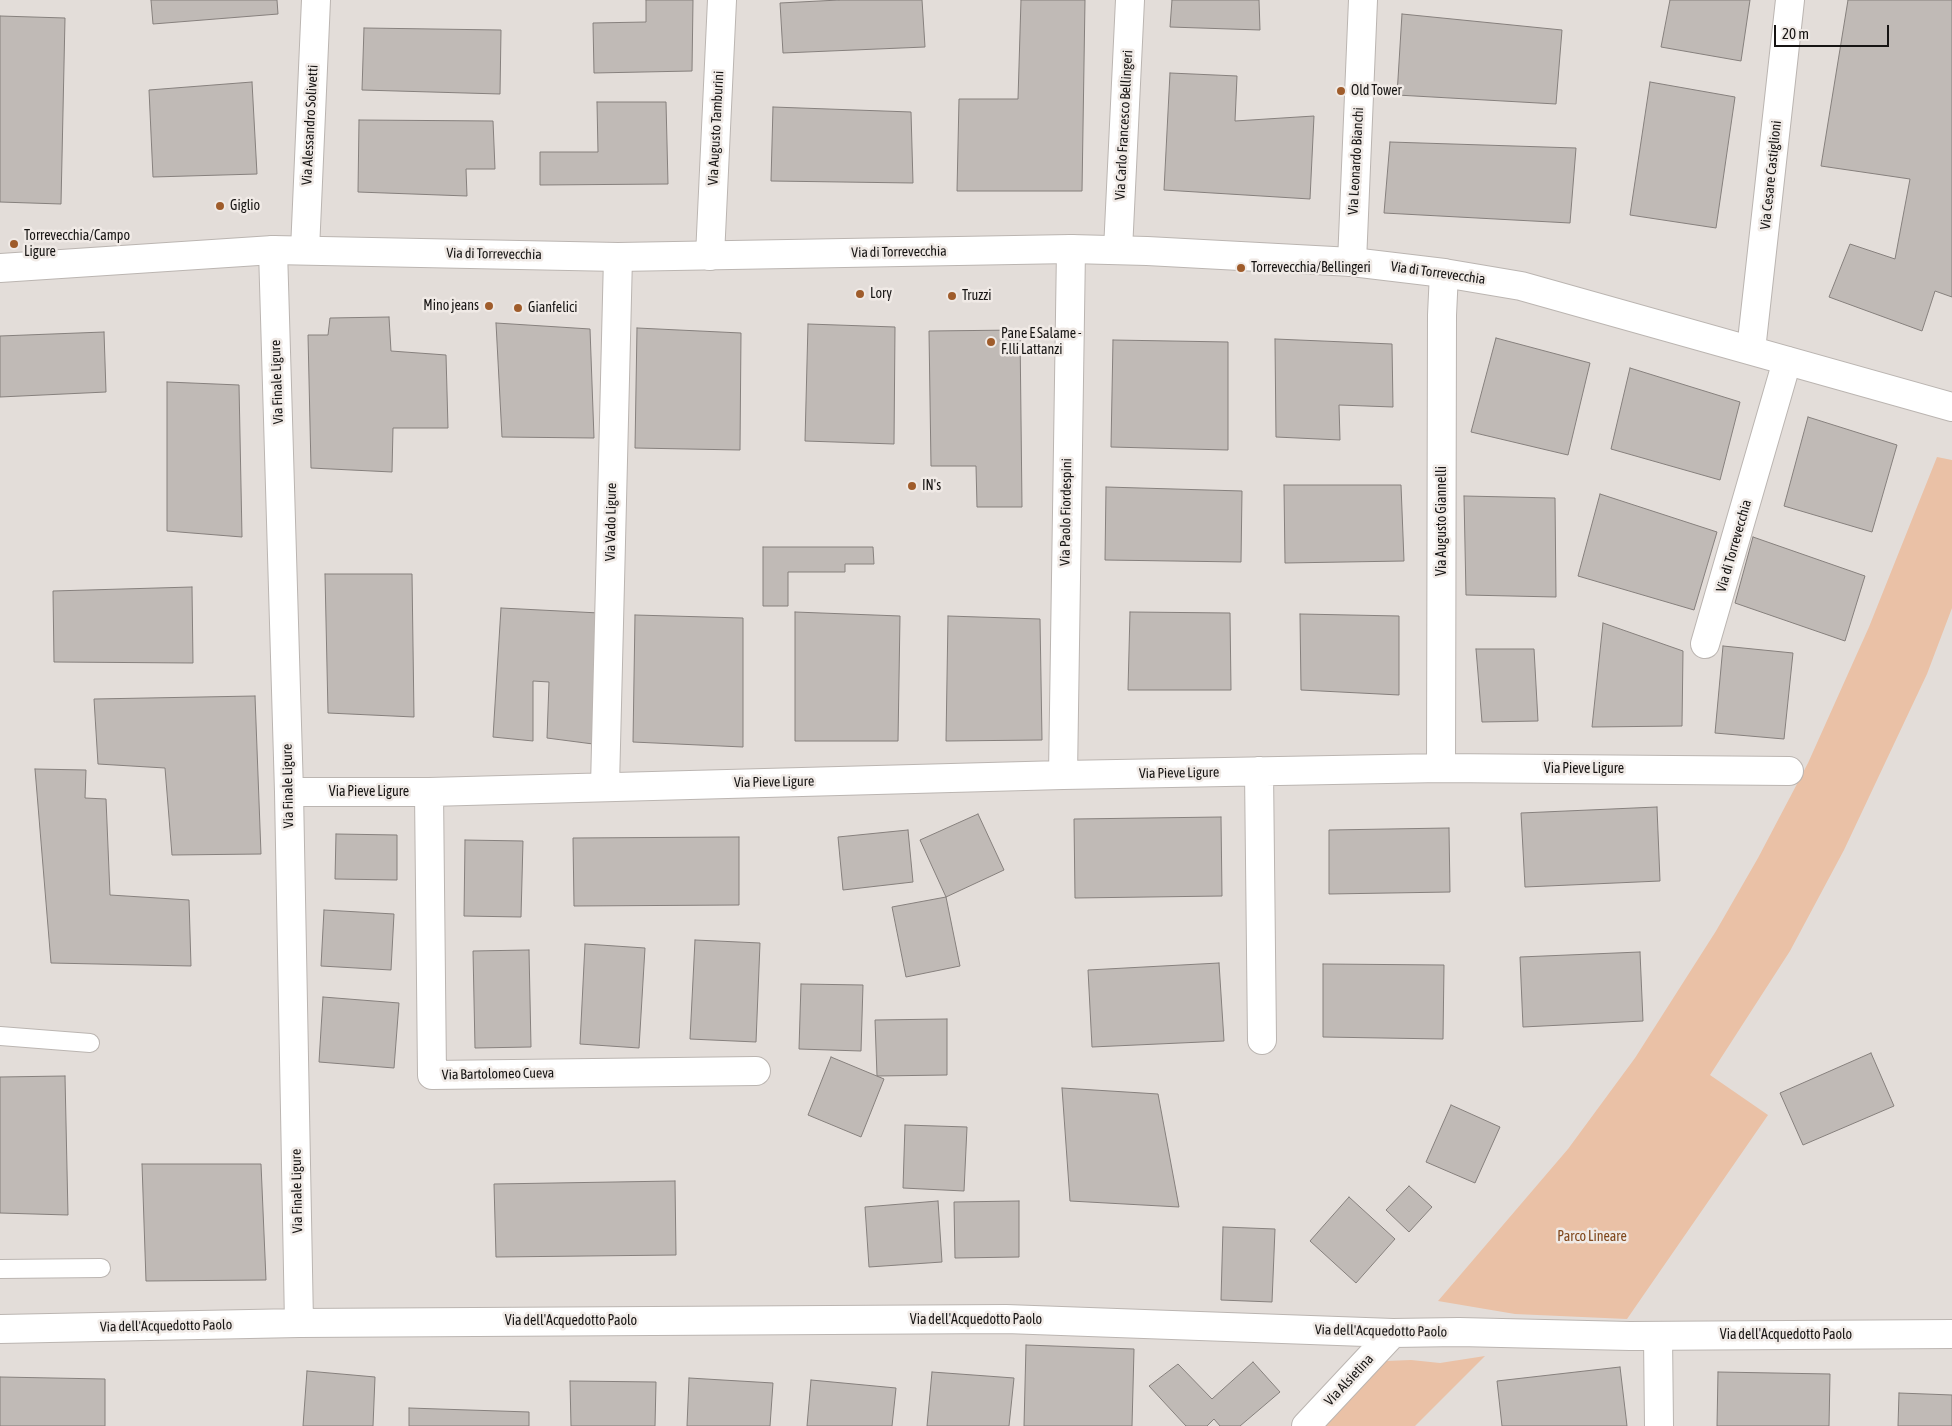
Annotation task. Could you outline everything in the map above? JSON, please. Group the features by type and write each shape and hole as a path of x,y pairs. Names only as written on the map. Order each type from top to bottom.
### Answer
{"street":[{"name":"Via Alessandro Solivetti","path":"305,250 316,0"},
{"name":"Via Augusto Tamburini","path":"710,256 722,0"},
{"name":"Via Carlo Francesco Bellingeri","path":"1118,250 1130,0"},
{"name":"Via Leonardo Bianchi","path":"1352,262 1363,0"},
{"name":"Via Cesare Castiglioni","path":"1751,350 1790,0"},
{"name":"Via di Torrevecchia","path":"0,268 274,250 618,257 1071,249 1352,262 1444,273 1521,286 1952,407"},
{"name":"Via Paolo Fiordespini","path":"1063,774 1071,249"},
{"name":"Via Finale Ligure","path":"274,250 289,792 299,1323"},
{"name":"Via Vado Ligure","path":"605,786 618,257"},
{"name":"Via Augusto Giannelli","path":"1441,768 1442,315 1444,273"},
{"name":"Via di Torrevecchia","path":"1705,644 1787,361"},
{"name":"Via Pieve Ligure","path":"289,792 429,792 1063,774 1441,768 1788,771"},
{"path":"1259,771 1262,1040"},
{"name":"Via Bartolomeo Cueva","path":"429,792 432,1075 756,1070"},
{"name":"Via dell'Acquedotto Paolo","path":"0,1330 299,1323 1006,1319 1393,1333 1459,1332 1658,1336 1952,1334"},
{"name":"Via Alsietina","path":"1306,1426 1393,1333"},
{"path":"1658,1336 1659,1426"}],"lane":[{"path":"0,1036 90,1043"},
{"path":"0,1269 101,1268"}],"green space":[{"name":"Parco Lineare","path":"1937,457 1952,460 1952,608 1927,674 1844,850 1790,951 1710,1075 1768,1115 1627,1319 1515,1314 1438,1301 1568,1149 1635,1058 1716,931 1758,858 1808,763 1869,627"},
{"path":"1485,1356 1415,1426 1318,1426 1386,1361 1411,1360 1440,1363"}],"building":[{"path":"151,0 277,0 278,14 153,24"},
{"path":"646,0 693,0 692,71 594,73 593,23 646,22"},
{"path":"839,0 922,0 925,47 783,53 780,3"},
{"path":"1021,0 1085,0 1082,191 957,191 959,99 1018,99"},
{"path":"1172,0 1259,0 1260,30 1170,27"},
{"path":"1670,0 1750,0 1741,61 1661,47"},
{"path":"1848,0 1952,0 1952,297 1935,291 1922,331 1829,297 1850,244 1895,259 1910,179 1821,166"},
{"path":"1402,14 1562,30 1556,104 1397,95"},
{"path":"0,16 65,18 61,204 0,202"},
{"path":"364,28 501,30 500,94 362,90"},
{"path":"1170,73 1237,76 1235,121 1314,116 1310,199 1164,190"},
{"path":"252,82 257,174 153,177 149,90"},
{"path":"1650,82 1735,97 1716,228 1630,215"},
{"path":"597,102 666,102 668,184 540,185 540,152 598,152"},
{"path":"773,107 911,112 913,183 771,181"},
{"path":"359,120 493,121 495,169 466,169 467,196 358,192"},
{"path":"1390,142 1576,148 1570,223 1384,213"},
{"path":"389,317 391,351 446,355 448,428 393,428 392,472 311,468 308,335 328,335 330,318"},
{"path":"496,323 590,329 594,438 502,437"},
{"path":"808,324 895,327 894,444 805,441"},
{"path":"637,328 741,333 740,450 635,448"},
{"path":"1020,330 1022,507 977,507 976,466 931,466 929,331"},
{"path":"104,332 106,392 0,397 0,336"},
{"path":"1496,338 1590,363 1568,455 1471,432"},
{"path":"1275,339 1392,344 1393,407 1339,405 1340,440 1276,437"},
{"path":"1113,340 1228,342 1228,450 1111,447"},
{"path":"1630,368 1740,402 1720,480 1611,449"},
{"path":"167,382 239,385 242,537 167,531"},
{"path":"1808,417 1897,445 1872,532 1784,506"},
{"path":"1284,485 1401,485 1404,561 1285,563"},
{"path":"1106,487 1242,491 1241,562 1105,560"},
{"path":"1600,494 1717,532 1694,610 1578,576"},
{"path":"1464,496 1555,498 1556,597 1466,595"},
{"path":"1753,537 1865,576 1845,641 1735,603"},
{"path":"763,547 873,547 874,564 845,564 845,572 788,572 788,606 763,606"},
{"path":"325,574 412,574 414,717 328,713"},
{"path":"192,587 193,663 54,662 53,591"},
{"path":"501,608 599,613 593,744 547,738 549,682 533,681 533,741 493,737"},
{"path":"795,612 900,616 898,741 795,741"},
{"path":"1130,612 1230,613 1231,690 1128,690"},
{"path":"1300,614 1399,616 1399,695 1301,690"},
{"path":"635,615 743,618 743,747 633,742"},
{"path":"948,616 1040,619 1042,740 946,741"},
{"path":"1603,623 1683,651 1682,726 1592,727"},
{"path":"1723,646 1793,653 1784,739 1715,733"},
{"path":"1476,649 1534,649 1538,721 1482,722"},
{"path":"255,696 261,854 172,855 165,768 98,764 94,699"},
{"path":"35,769 86,770 85,798 106,799 110,895 189,900 191,966 51,963"},
{"path":"1657,807 1660,881 1525,887 1521,813"},
{"path":"978,814 1004,870 946,897 920,840"},
{"path":"1221,817 1222,896 1075,898 1074,819"},
{"path":"1449,828 1450,892 1329,894 1329,830"},
{"path":"908,830 913,882 843,890 838,837"},
{"path":"336,834 397,835 397,880 335,879"},
{"path":"739,837 739,905 574,906 573,838"},
{"path":"465,840 523,841 521,917 464,916"},
{"path":"946,897 960,966 906,977 892,907"},
{"path":"324,910 394,914 391,970 321,966"},
{"path":"695,940 760,943 756,1042 690,1039"},
{"path":"585,944 645,948 639,1048 580,1044"},
{"path":"529,950 531,1047 475,1048 473,951"},
{"path":"1640,952 1643,1021 1523,1027 1520,957"},
{"path":"1219,963 1224,1041 1092,1047 1088,970"},
{"path":"1323,964 1444,965 1443,1039 1323,1037"},
{"path":"801,984 863,985 861,1051 799,1049"},
{"path":"323,997 399,1003 394,1068 319,1062"},
{"path":"947,1019 947,1075 877,1076 875,1020"},
{"path":"1871,1053 1894,1106 1803,1145 1780,1093"},
{"path":"831,1057 884,1079 861,1137 808,1115"},
{"path":"65,1076 68,1215 0,1213 0,1077"},
{"path":"1062,1088 1158,1094 1179,1207 1070,1201"},
{"path":"1451,1105 1500,1127 1475,1183 1426,1162"},
{"path":"905,1125 967,1127 964,1191 903,1188"},
{"path":"142,1164 261,1164 266,1280 146,1281"},
{"path":"675,1181 676,1255 496,1257 494,1184"},
{"path":"1409,1186 1432,1207 1409,1232 1386,1210"},
{"path":"1349,1197 1395,1239 1356,1283 1310,1241"},
{"path":"938,1201 942,1262 869,1267 865,1207"},
{"path":"1019,1201 1019,1257 955,1258 954,1202"},
{"path":"1223,1227 1275,1229 1272,1302 1221,1300"},
{"path":"1026,1345 1134,1349 1132,1426 1024,1426"},
{"path":"1253,1362 1280,1392 1240,1426 1220,1426 1214,1419 1207,1426 1186,1426 1149,1386 1178,1364 1212,1399"},
{"path":"1620,1367 1627,1426 1502,1426 1497,1381"},
{"path":"307,1371 375,1377 373,1426 303,1426"},
{"path":"932,1372 1014,1378 1009,1426 927,1426"},
{"path":"1718,1372 1830,1374 1829,1426 1717,1426"},
{"path":"0,1377 105,1379 105,1426 0,1426"},
{"path":"689,1378 773,1383 770,1426 687,1426"},
{"path":"811,1380 896,1388 892,1426 807,1426"},
{"path":"570,1381 656,1382 655,1426 571,1426"},
{"path":"1899,1393 1952,1395 1952,1426 1898,1426"},
{"path":"409,1408 529,1412 529,1426 409,1426"}],"place":[{"name":"Old Tower","path":"1341,91"},
{"name":"Giglio","path":"220,206"},
{"name":"Torrevecchia/Campo Ligure","path":"14,244"},
{"name":"Torrevecchia/Bellingeri","path":"1241,268"},
{"name":"Lory","path":"860,294"},
{"name":"Truzzi","path":"952,296"},
{"name":"Mino jeans","path":"489,306"},
{"name":"Gianfelici","path":"518,308"},
{"name":"Pane E Salame - F.lli Lattanzi","path":"991,342"},
{"name":"IN's","path":"912,486"}]}
